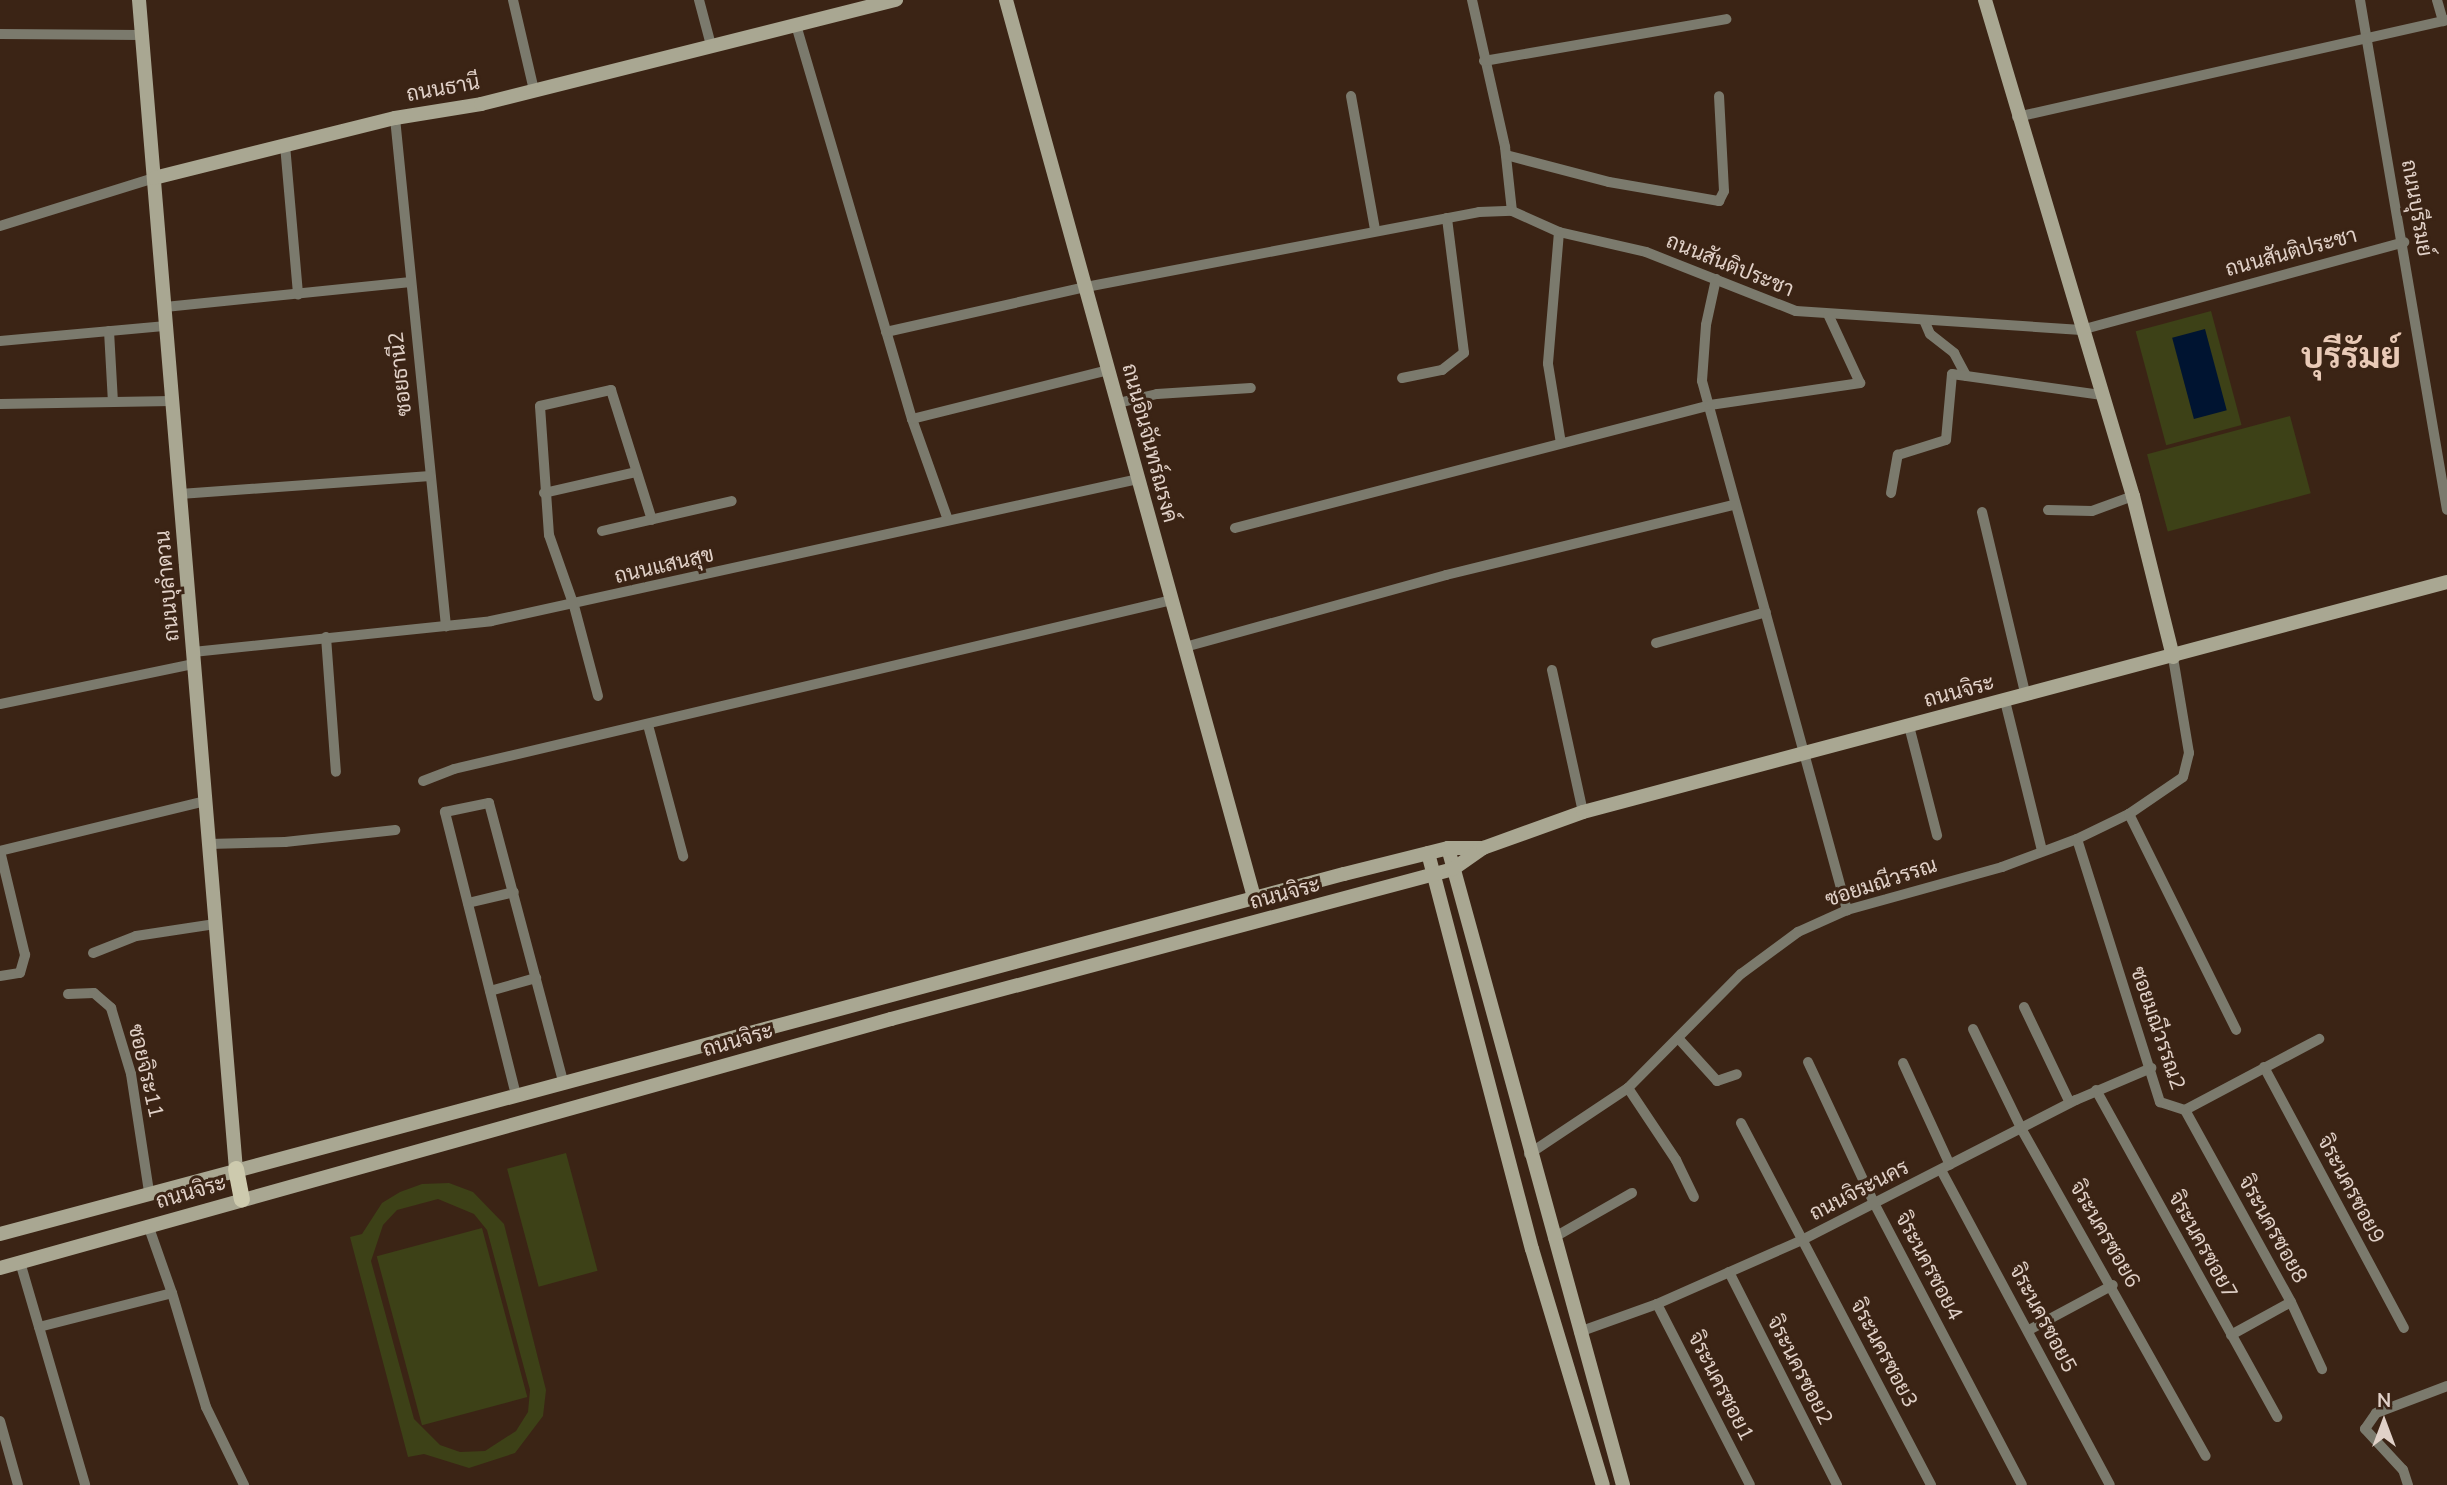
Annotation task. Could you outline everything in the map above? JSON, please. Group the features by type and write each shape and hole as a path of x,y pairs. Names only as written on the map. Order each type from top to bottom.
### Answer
{"main road":[{"name":"ถนนบุลำดวน","path":"139,0 236,1169"},
{"name":"ถนนธานี","path":"154,178 395,118 534,90 896,0"},
{"name":"ถนนอินจันทร์ณรงค์","path":"1006,0 1254,897"},
{"path":"1985,0 2017,117 2133,496 2172,657"},
{"name":"ถนนจิระ","path":"0,1268 891,1019 1453,869 1483,848 1583,812 2447,582"},
{"path":"1448,848 1529,1155 1623,1485"},
{"name":"ถนนจิระ","path":"0,1234 149,1191 1254,897 1448,848 1483,848"},
{"path":"1428,853 1532,1249 1603,1485"},
{"path":"884,995 877,1011 884,1020 891,1019"},
{"path":"858,1002 868,1006 872,1013 866,1026"},
{"path":"236,1169 242,1199"}],"street":[{"path":"513,0 534,90"},
{"path":"699,0 711,45"},
{"path":"886,332 1086,287 1375,230 1513,211 1506,155 1472,0"},
{"name":"ถนนบุรีรมย์","path":"2360,0 2404,242 2447,510"},
{"path":"2017,117 2368,36 2445,21 2437,0"},
{"path":"1484,61 1726,19"},
{"path":"796,25 912,419 948,520"},
{"path":"0,34 142,35"},
{"path":"1351,96 1375,230"},
{"path":"1506,155 1609,182 1718,201 1724,191 1719,96"},
{"name":"ซอยธานี2","path":"395,118 446,626"},
{"path":"285,145 298,293"},
{"name":"ถนนธานี","path":"0,226 154,178"},
{"name":"ถนนสันติประชา","path":"1513,211 1559,232 1646,252 1796,312 2081,330 2404,242"},
{"path":"1402,378 1442,370 1464,353 1447,218"},
{"path":"1559,232 1548,364 1561,443"},
{"path":"1716,279 1706,325 1702,381 1847,910"},
{"path":"165,307 411,282"},
{"path":"1235,528 1710,405 1860,383 1828,314"},
{"path":"1924,320 1930,334 1954,353 1966,376"},
{"path":"0,341 166,326"},
{"path":"109,331 113,402"},
{"path":"912,419 1109,370"},
{"path":"1891,493 1898,454 1946,440 1952,374 2101,395"},
{"path":"1118,404 1157,394 1251,388"},
{"path":"598,695 574,606 549,535 540,406 611,390 652,520"},
{"path":"0,404 172,401"},
{"path":"544,493 636,472"},
{"path":"180,494 429,477"},
{"name":"ถนนแสนสุข","path":"0,704 194,658 326,637 446,626 574,606 1138,479"},
{"path":"2048,510 2092,511 2133,496"},
{"path":"602,531 732,501"},
{"path":"1185,647 1446,575 1734,505"},
{"path":"1982,512 2026,696"},
{"path":"423,781 454,769 1172,600"},
{"path":"1656,643 1766,612"},
{"path":"326,637 336,772"},
{"name":"ซอยมณีวรรณ","path":"1529,1155 1628,1088 1741,974 1798,932 1847,910 2002,867 2077,839 2129,814 2188,770 2172,657"},
{"path":"1552,670 1583,812"},
{"path":"2005,701 2042,850"},
{"path":"648,725 683,856"},
{"path":"1909,726 1937,835"},
{"path":"0,976 20,973 25,955 0,851 205,801"},
{"path":"516,1095 445,812 489,803 563,1082"},
{"path":"2129,814 2236,1030"},
{"path":"209,844 285,842 395,830"},
{"name":"ซอยมณีวรรณ2","path":"2077,839 2160,1102 2185,1110 2319,1039"},
{"path":"468,903 514,892"},
{"path":"93,953 125,939 215,924"},
{"path":"490,991 536,978"},
{"name":"ซอยจิระ11","path":"68,994 94,993 111,1007 131,1074 149,1191"},
{"path":"2024,1007 2070,1103"},
{"name":"จิระนครซอย6","path":"1973,1029 2022,1130 2113,1285 2206,1456"},
{"path":"1678,1038 1717,1081 1737,1074"},
{"name":"จิระนครซอย4","path":"1808,1062 1874,1203 2022,1485"},
{"name":"จิระนครซอย5","path":"1903,1063 1945,1167 2110,1485"},
{"name":"ถนนจิระนคร","path":"1579,1332 1657,1304 1802,1240 2096,1090 2151,1068"},
{"name":"จิระนครซอย9","path":"2264,1068 2404,1328"},
{"path":"1628,1088 1694,1198"},
{"name":"จิระนครซอย7","path":"2096,1090 2277,1418"},
{"name":"จิระนครซอย8","path":"2185,1110 2291,1302 2322,1369"},
{"name":"จิระนครซอย3","path":"1741,1123 1931,1485"},
{"path":"1553,1238 1632,1193"},
{"path":"148,1225 172,1293 206,1407 244,1485"},
{"path":"20,1262 85,1485"},
{"name":"จิระนครซอย2","path":"1729,1272 1837,1485"},
{"path":"2029,1330 2113,1285"},
{"path":"39,1328 172,1293"},
{"path":"2231,1335 2291,1302"},
{"name":"จิระนครซอย1","path":"1657,1304 1750,1485"},
{"path":"2407,1485 2403,1470 2365,1429 2376,1413 2447,1386"},
{"path":"0,1421 18,1485"}],"green space":[{"path":"2211,311 2242,425 2166,445 2136,331"},
{"path":"2290,416 2311,493 2168,532 2147,454"},
{"path":"566,1153 598,1271 539,1287 507,1169"},
{"path":"449,1183 473,1192 504,1224 546,1390 543,1416 515,1453 469,1468 424,1454 408,1457 350,1237 362,1234 382,1203 400,1192 422,1184","holes":["438,1199 474,1214 487,1230 530,1390 528,1412 516,1431 485,1451 460,1452 440,1445 414,1419 371,1261 383,1225 397,1210"]},
{"path":"482,1228 527,1397 422,1425 377,1256"}],"water":[{"path":"2205,329 2227,410 2194,419 2172,338"}],"district":[{"name":"บุรีรัมย์","path":"2351,357"}]}
